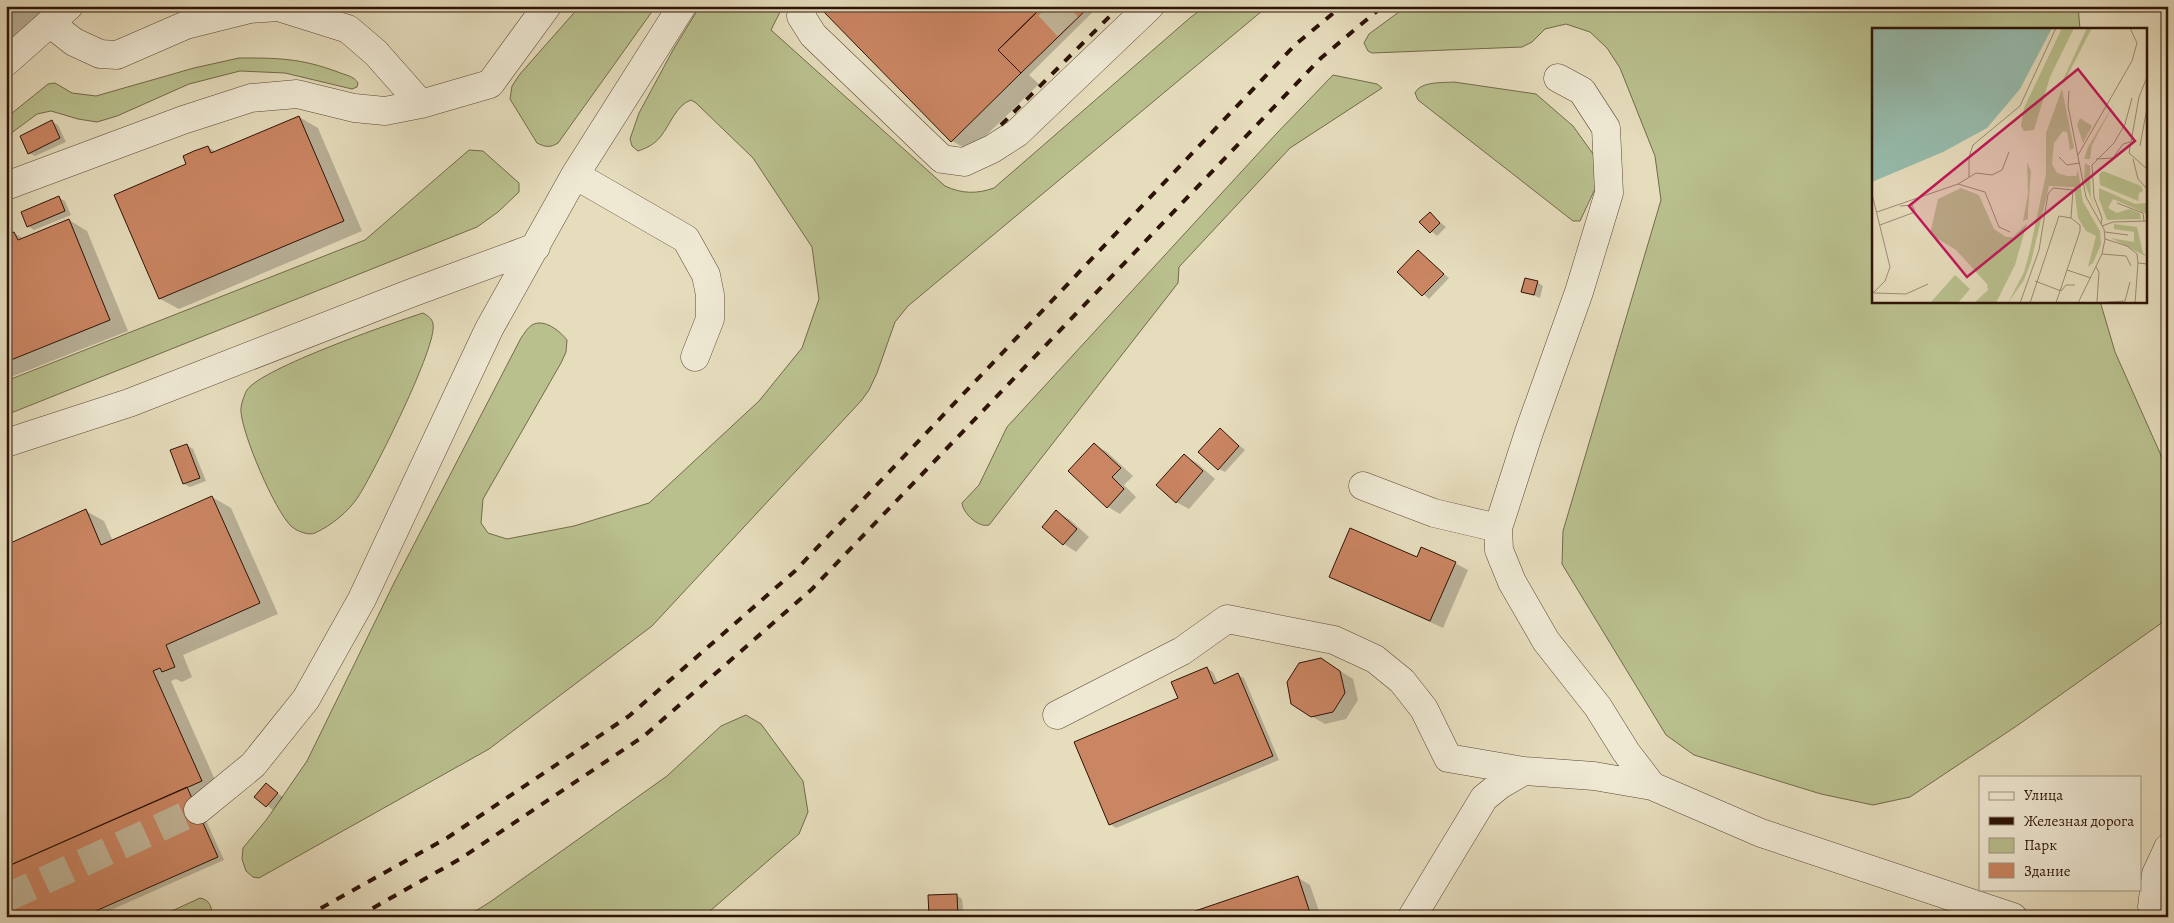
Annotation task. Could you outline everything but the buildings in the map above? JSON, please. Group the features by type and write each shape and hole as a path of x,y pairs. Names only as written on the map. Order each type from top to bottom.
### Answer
{"street":[{"path":"6,186 183,120 252,98 297,94 354,108 386,111 421,104 490,84 547,6"},
{"path":"198,810 253,765 306,699 362,599 490,329 575,175 682,6"},
{"path":"804,6 801,16 813,35 942,159 964,162 992,149 1017,133 1150,6"},
{"path":"6,62 60,15 74,42 100,54 117,55 186,25 250,9 278,7 348,29 376,53 421,104"},
{"path":"1558,78 1582,91 1606,128 1609,193 1579,292 1529,432 1498,528 1499,550 1512,582 1546,641 1598,707 1626,752 1652,786"},
{"path":"575,175 686,239 706,275 710,295 710,319 695,357"},
{"path":"6,443 129,403 414,292 536,247"},
{"path":"1363,486 1434,513 1498,528"},
{"path":"1057,715 1182,651 1227,619 1334,640 1374,659 1402,681 1424,709 1448,758 1524,771 1594,776 1652,786 1761,833 2013,917"},
{"path":"1412,917 1484,798 1500,785 1524,771"},
{"path":"2160,917 2152,907 2156,874 2168,848"}],"green space":[{"path":"580,6 656,6 558,143 552,146 545,146 537,143 510,99 512,86 520,74"},
{"path":"700,6 783,6 771,30 945,186 957,191 970,192 994,188 1206,6 1268,6 908,306 895,322 877,373 861,401 652,626 489,749 259,878 253,877 246,871 242,859 243,848 267,819 307,761 394,583 521,338 532,325 542,323 556,329 567,340 566,352 483,499 481,523 488,533 507,539 574,526 649,503 759,401 802,348 819,299 812,247 753,158 691,100 681,106 661,136 648,147 638,151 632,146 630,139 639,113 673,50"},
{"path":"1407,6 2078,6 2080,28 1872,28 1872,302 2100,302 2115,352 2168,471 2168,615 2163,622 2018,725 1910,797 1873,805 1821,794 1694,755 1666,735 1562,564 1563,531 1661,200 1655,156 1620,68 1607,48 1590,32 1566,24 1545,29 1532,42 1522,47 1372,53 1368,51 1364,43 1369,34"},
{"path":"239,58 300,61 346,75 358,83 357,87 352,89 285,73 240,71 189,84 117,116 97,122 78,119 51,111 37,114 6,137 6,118 48,84 55,83 72,93 96,96 194,68"},
{"path":"1333,75 1377,84 1382,88 1290,148 1179,267 1178,283 989,525 980,524 972,519 965,511 962,503 979,485 1007,427 1277,133"},
{"path":"1454,82 1536,94 1573,126 1596,158 1595,189 1580,221 1573,221 1418,100 1415,93 1422,86"},
{"path":"469,150 483,151 519,183 519,192 498,212 477,227 6,415 6,381 365,240"},
{"path":"423,313 431,319 433,324 432,337 426,357 390,438 366,484 349,508 327,526 312,534 296,530 284,517 268,489 247,438 241,410 242,401 247,390 276,370 301,359"},
{"path":"746,715 761,724 803,781 808,812 799,834 703,917 466,917 490,902 667,776 721,726"},
{"path":"200,898 206,900 210,905 212,917 159,917"}],"tunnel":[{"path":"1048,26 1069,6"},
{"path":"6,898 198,810"}],"railway":[{"path":"1001,125 1120,6"},
{"path":"305,917 447,838 629,716 795,571 1296,44 1342,6"},
{"path":"357,917 460,859 644,736 812,589 1321,58 1383,6"}]}
